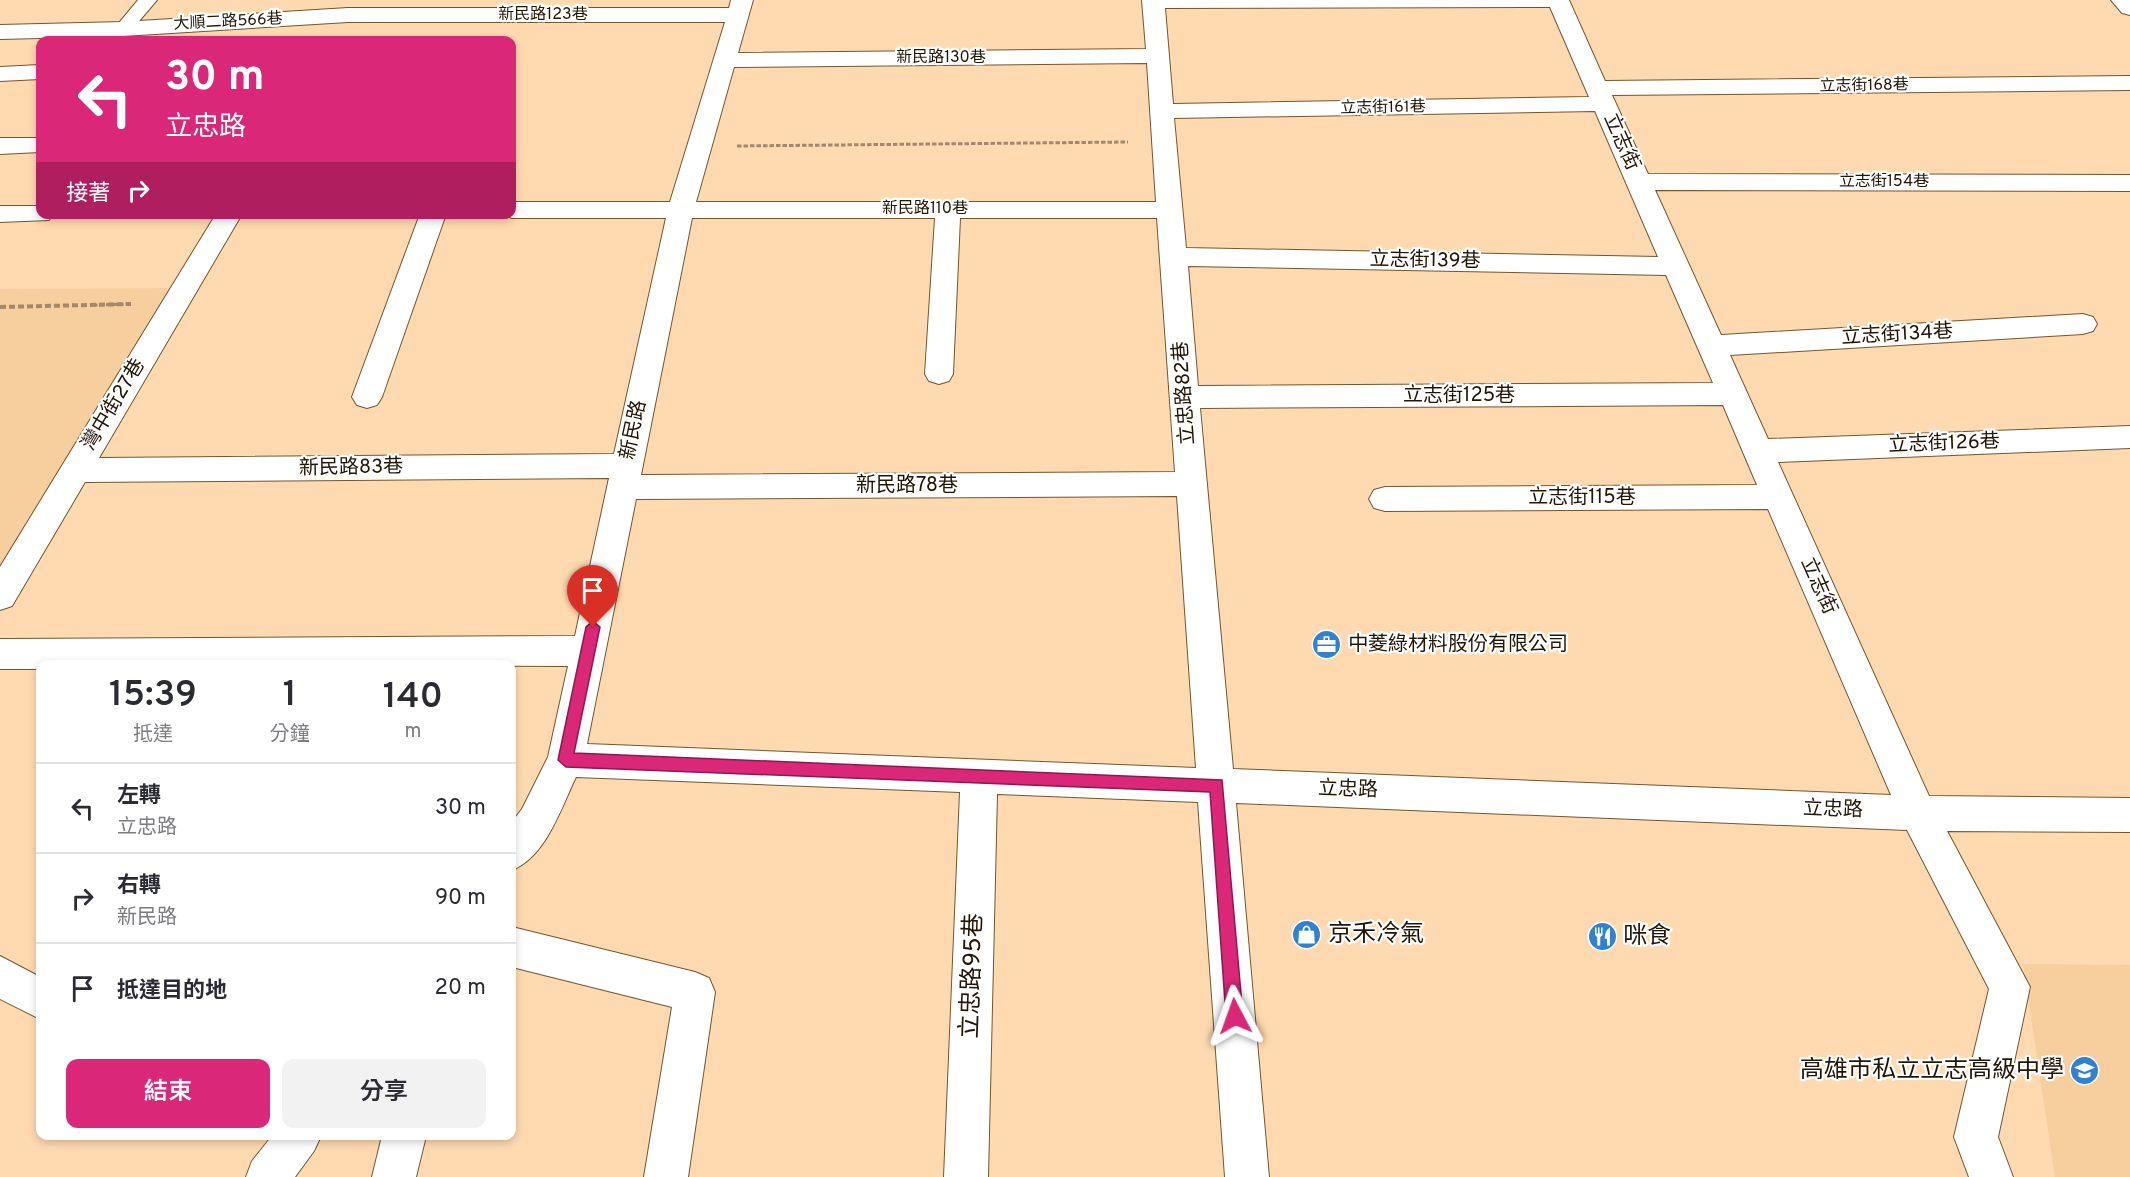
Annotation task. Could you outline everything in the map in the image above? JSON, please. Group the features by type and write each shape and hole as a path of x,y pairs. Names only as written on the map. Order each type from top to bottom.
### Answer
{"street":[{"path":"1153,1 1558,0"},
{"name":"立志街","path":"1558,0 1918,813 2010,987 1976,1137 1991,1177"},
{"path":"2122,0 2130,8"},
{"name":"立忠路82巷","path":"1153,1 1247,1177"},
{"name":"新民路123巷","path":"352,8 740,7"},
{"name":"新民路","path":"516,847 535,821 566,760 681,208 740,7"},
{"name":"大順二路566巷","path":"0,32 123,29 352,8"},
{"path":"334,36 352,8"},
{"name":"新民路130巷","path":"724,60 1158,56"},
{"path":"0,74 36,72"},
{"name":"立志街168巷","path":"1601,96 2130,83"},
{"name":"立志街161巷","path":"1162,111 1601,96"},
{"path":"0,146 36,145"},
{"name":"立志街154巷","path":"1639,182 2130,183"},
{"name":"新民路110巷","path":"516,210 681,208 1170,210"},
{"path":"939,374 948,209"},
{"path":"0,214 36,214"},
{"name":"灣中街27巷","path":"0,596 174,303 227,219"},
{"path":"367,397 432,219"},
{"name":"立志街139巷","path":"1174,257 1675,266"},
{"name":"立志街134巷","path":"1711,346 2083,324"},
{"name":"立志街125巷","path":"1185,397 1732,394"},
{"name":"立志街126巷","path":"1758,451 2130,437"},
{"name":"新民路83巷","path":"75,470 625,476"},
{"name":"新民路78巷","path":"625,476 1192,484"},
{"name":"立志街115巷","path":"1385,499 1778,497"},
{"path":"0,654 589,651"},
{"name":"立忠路","path":"566,760 1918,813 2130,815"},
{"name":"立忠路95巷","path":"966,1177 979,776"},
{"path":"516,948 695,992 666,1177"},
{"path":"0,976 36,997"},
{"path":"394,1177 403,1140"}],"lane":[{"path":"123,29 148,0"}],"path":[{"path":"699,146 1165,142"},
{"path":"0,307 174,303"}],"shaded area":[{"path":"195,288 3,610 0,610 0,289"},
{"name":"高雄市私立立志高級中學","path":"2023,964 2130,965 2130,1177 2055,1177"}],"place":[{"name":"中菱綠材料股份有限公司","path":"1327,645"},
{"name":"京禾冷氣","path":"1307,935"},
{"name":"咪食","path":"1602,937"},
{"name":"高雄市私立立志高級中學","path":"2085,1071"}],"route":[{"path":"593,627 566,760 1217,785 1235,1016"}]}
